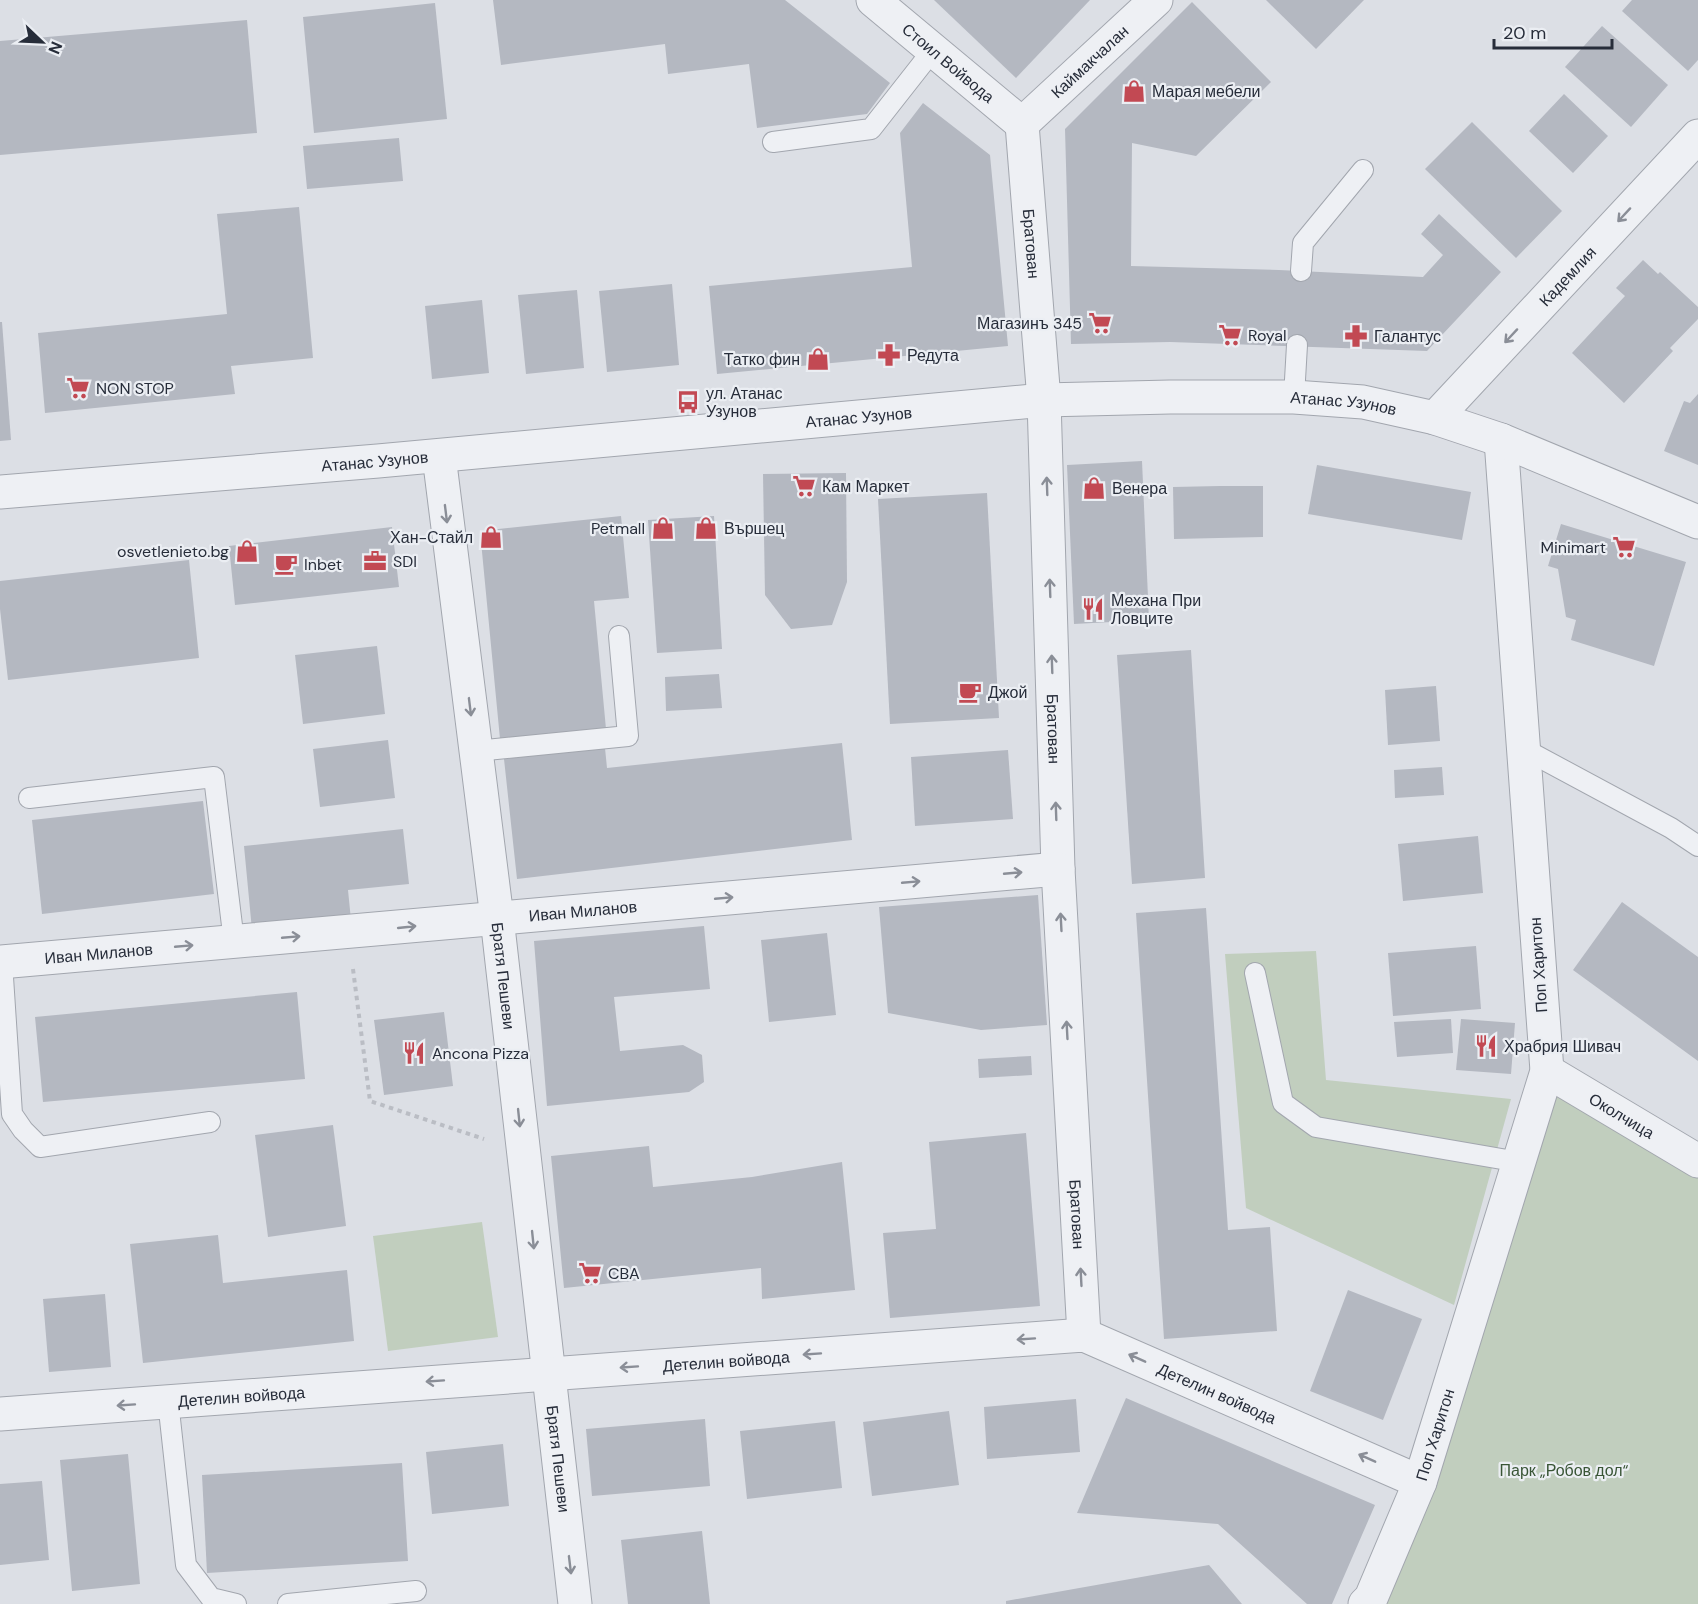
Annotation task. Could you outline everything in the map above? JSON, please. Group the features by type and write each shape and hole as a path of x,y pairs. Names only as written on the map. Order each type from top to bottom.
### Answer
{"street":[{"name":"Стоил Войвода","path":"873,0 1023,124"},
{"name":"Каймакчалан","path":"1023,124 1156,0"},
{"name":"Братован","path":"1023,124 1044,400 1058,869 1084,1335"},
{"name":"Кадемлия","path":"1435,418 1698,136"},
{"name":"Атанас Узунов","path":"0,492 439,456 1044,400 1294,397 1363,402 1435,418 1501,441 1698,522"},
{"name":"Поп Харитон","path":"1365,1604 1371,1598 1420,1482 1547,1071 1501,441"},
{"name":"Братя Пешеви","path":"439,456 497,918 575,1604"},
{"name":"Иван Миланов","path":"1,962 1058,869"},
{"name":"Околчица","path":"1547,1071 1698,1161"},
{"name":"Детелин войвода","path":"0,1414 1084,1335 1420,1482"}],"lane":[{"path":"773,142 871,129 933,50"},
{"path":"1301,271 1303,243 1363,170"},
{"path":"1294,397 1297,345"},
{"path":"476,751 628,736 619,636"},
{"path":"1524,749 1671,828 1698,846"},
{"path":"29,798 214,777 234,942"},
{"path":"1,962 12,1114 23,1130 40,1147 210,1122"},
{"path":"1255,973 1283,1103 1316,1127 1519,1162"},
{"path":"168,1401 186,1565 212,1598 236,1604"},
{"path":"288,1604 416,1590"}],"path":[{"path":"348,933 370,1101 523,1152"}],"green space":[{"path":"1316,951 1326,1080 1511,1099 1454,1305 1246,1208 1225,954"},
{"name":"Парк „Робов дол“","path":"1547,1071 1698,1161 1698,1604 1365,1604"},
{"path":"482,1222 498,1337 388,1351 373,1236"}],"building":[{"path":"493,0 785,0 890,83 867,114 757,128 749,64 668,74 665,44 501,65"},
{"path":"934,0 1090,0 1016,78"},
{"path":"1266,0 1364,0 1316,49"},
{"path":"1632,0 1698,0 1698,60 1688,71 1622,11"},
{"path":"1192,2 1271,82 1196,156 1132,143 1131,266 1423,277 1443,255 1421,234 1439,214 1501,272 1427,351 1170,342 1071,344 1065,129"},
{"path":"435,3 447,119 314,133 303,17"},
{"path":"247,20 257,133 0,155 0,41"},
{"path":"1602,26 1668,85 1631,127 1565,67"},
{"path":"1564,94 1608,136 1573,173 1529,131"},
{"path":"923,103 990,155 1008,346 717,374 709,286 912,267 900,133"},
{"path":"1472,122 1562,211 1516,258 1425,169"},
{"path":"399,138 403,181 307,189 303,146"},
{"path":"299,207 313,358 231,366 235,394 45,413 38,333 227,314 217,214"},
{"path":"1643,260 1658,274 1660,272 1698,307 1698,319 1670,348 1673,351 1624,403 1572,353 1625,296 1616,288"},
{"path":"672,284 679,365 607,372 599,291"},
{"path":"577,290 584,368 526,374 518,295"},
{"path":"482,300 489,373 432,379 425,306"},
{"path":"0,322 2,322 11,440 0,441"},
{"path":"1698,394 1698,465 1664,451 1684,401 1690,403"},
{"path":"1142,461 1149,620 1074,624 1067,465"},
{"path":"1317,465 1471,492 1462,540 1308,514"},
{"path":"846,473 847,582 832,625 791,629 765,595 763,474"},
{"path":"1263,486 1263,537 1174,539 1173,487"},
{"path":"987,493 999,718 890,724 878,499"},
{"path":"621,516 629,598 594,601 606,729 500,739 480,531"},
{"path":"714,516 722,649 657,653 648,520"},
{"path":"1561,524 1686,562 1654,666 1571,640 1576,620 1566,617 1558,569 1548,566"},
{"path":"392,527 399,587 235,605 229,546"},
{"path":"189,560 199,658 8,680 0,609 0,581"},
{"path":"377,646 385,714 303,724 295,655"},
{"path":"1191,650 1205,878 1132,884 1117,655"},
{"path":"719,674 722,708 666,711 665,677"},
{"path":"1436,686 1440,741 1388,745 1385,690"},
{"path":"388,740 395,798 320,807 313,749"},
{"path":"842,743 852,840 517,879 504,759 605,748 607,768"},
{"path":"1008,750 1013,819 915,826 911,757"},
{"path":"1442,767 1444,795 1395,798 1394,770"},
{"path":"203,801 214,894 42,914 32,820"},
{"path":"403,829 409,884 348,890 351,920 252,930 244,846"},
{"path":"1478,836 1483,893 1403,901 1398,844"},
{"path":"1038,895 1047,1025 981,1030 888,1013 879,907"},
{"path":"1622,902 1698,957 1698,1061 1573,970"},
{"path":"1206,908 1228,1230 1270,1227 1277,1331 1164,1339 1136,913"},
{"path":"704,926 710,989 614,997 620,1051 683,1045 702,1055 704,1082 689,1092 547,1106 534,941"},
{"path":"827,933 836,1015 769,1022 761,940"},
{"path":"1476,946 1481,1009 1393,1016 1388,953"},
{"path":"297,992 305,1079 43,1102 35,1017"},
{"name":"Ancona Pizza","path":"444,1012 453,1086 384,1095 374,1020"},
{"path":"1451,1019 1453,1053 1397,1057 1394,1022"},
{"name":"Храбрия Шивач","path":"1461,1019 1515,1023 1511,1074 1456,1070"},
{"path":"1031,1056 1032,1075 979,1078 978,1059"},
{"path":"333,1125 346,1226 268,1237 255,1135"},
{"path":"1026,1133 1040,1306 890,1318 883,1233 936,1229 929,1142"},
{"path":"649,1146 653,1187 752,1177 842,1162 855,1290 762,1299 761,1268 564,1288 551,1156"},
{"path":"218,1235 223,1283 347,1270 354,1341 143,1363 130,1244"},
{"path":"1348,1290 1422,1319 1383,1420 1310,1391"},
{"path":"105,1294 111,1367 49,1372 43,1299"},
{"path":"1126,1398 1375,1505 1332,1604 1307,1604 1218,1524 1077,1513"},
{"path":"1076,1399 1080,1452 987,1459 984,1407"},
{"path":"949,1411 959,1485 872,1496 863,1422"},
{"path":"705,1419 710,1486 592,1496 586,1429"},
{"path":"835,1421 842,1488 747,1499 740,1431"},
{"path":"503,1444 509,1506 432,1514 426,1452"},
{"path":"128,1454 140,1584 72,1591 60,1460"},
{"path":"402,1463 408,1561 207,1573 202,1475"},
{"path":"42,1481 49,1560 0,1565 0,1484"},
{"path":"702,1531 710,1604 628,1604 621,1540"},
{"path":"1209,1565 1242,1604 1006,1604 1006,1601"}],"place":[{"name":"Марая мебели","path":"1134,91"},
{"name":"Магазинъ 345","path":"1100,323"},
{"name":"Royal","path":"1230,335"},
{"name":"Галантус","path":"1356,336"},
{"name":"Редута","path":"889,355"},
{"name":"Татко фин","path":"818,359"},
{"name":"NON STOP","path":"78,388"},
{"name":"ул. Атанас Узунов","path":"688,402"},
{"name":"Кам Маркет","path":"804,486"},
{"name":"Венера","path":"1094,488"},
{"name":"Petmall","path":"663,528"},
{"name":"Вършец","path":"706,528"},
{"name":"Хан-Стайл","path":"491,537"},
{"name":"Minimart","path":"1624,547"},
{"name":"osvetlenieto.bg","path":"247,551"},
{"name":"SDI","path":"375,561"},
{"name":"Inbet","path":"286,564"},
{"name":"Механа При Ловците","path":"1093,609"},
{"name":"Джой","path":"970,692"},
{"name":"Храбрия Шивач","path":"1486,1046"},
{"name":"Ancona Pizza","path":"414,1053"},
{"name":"CBA","path":"590,1273"}]}
